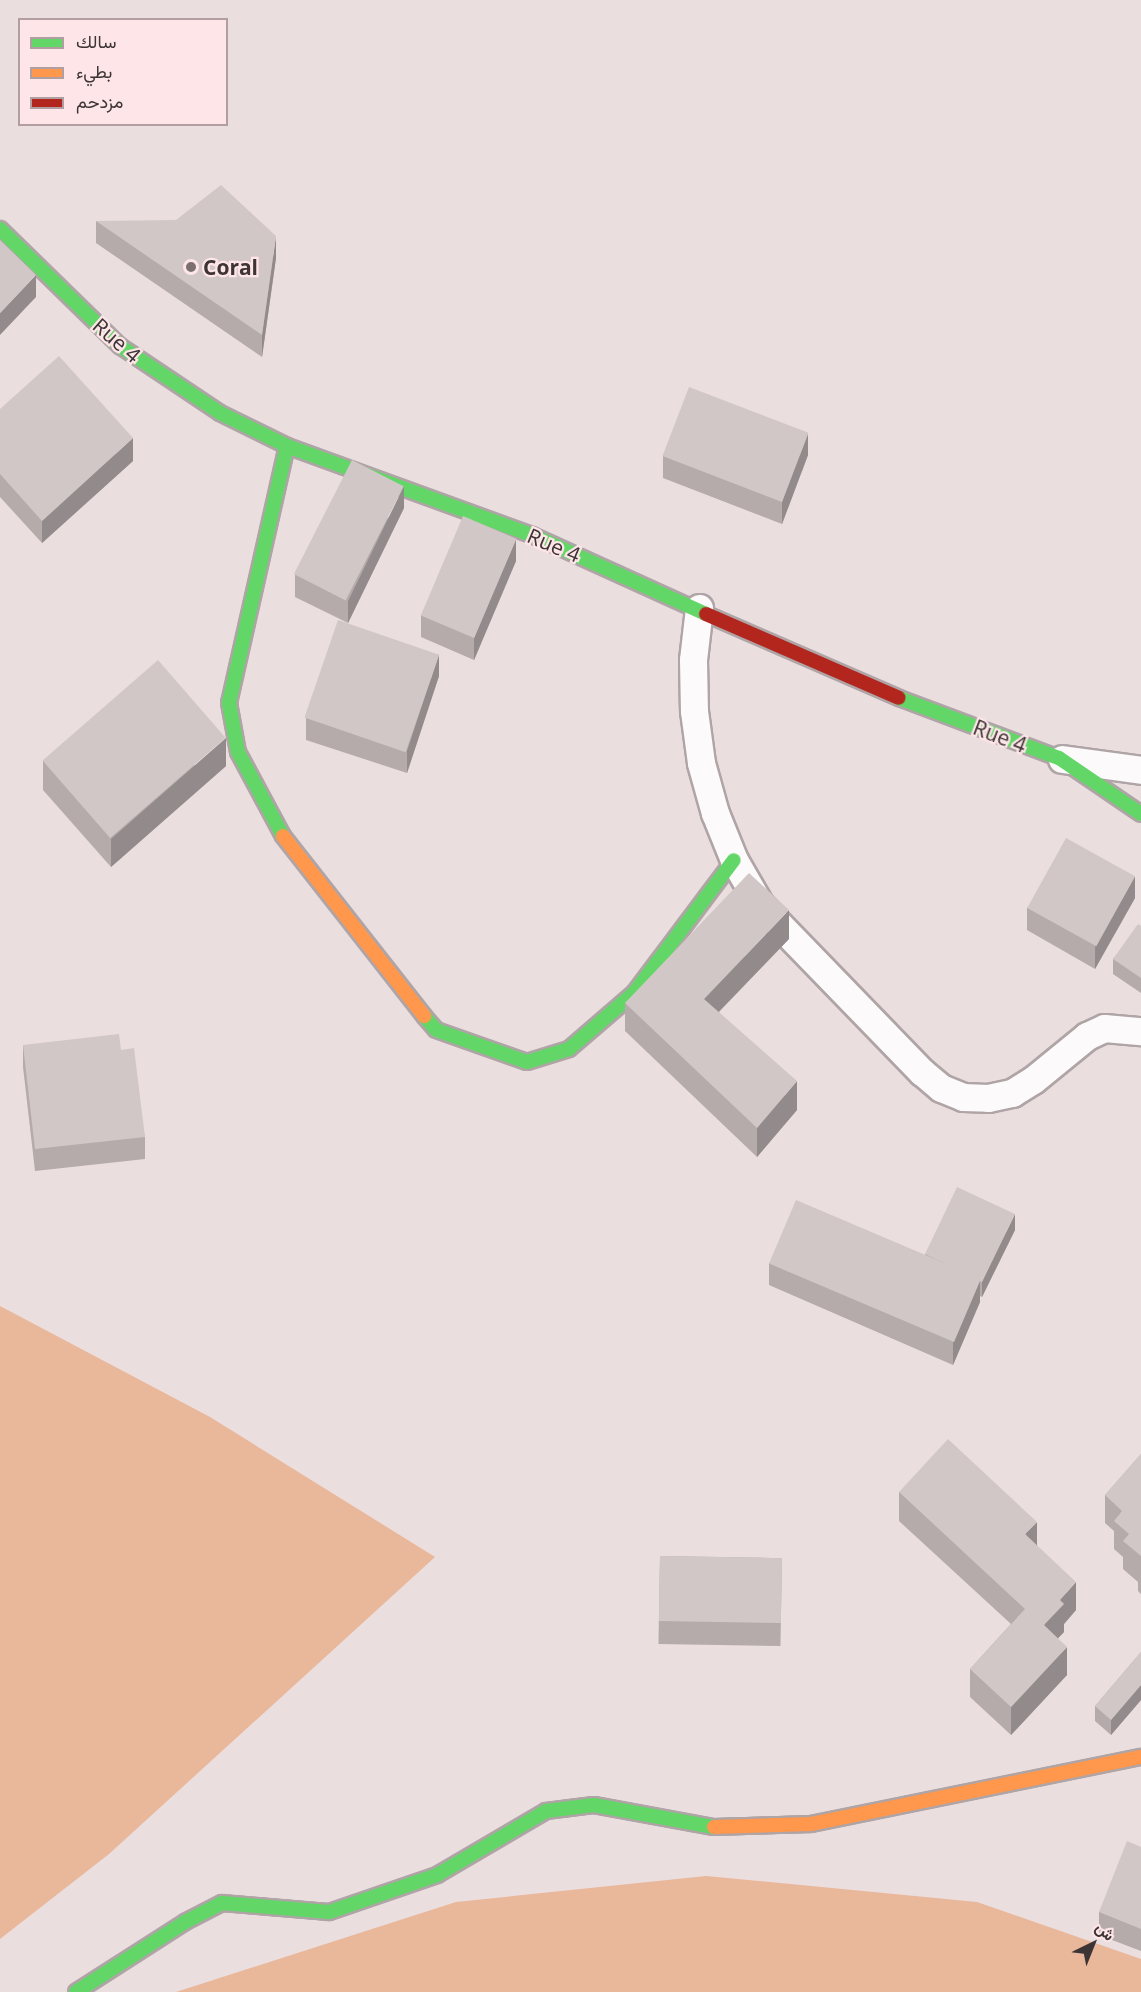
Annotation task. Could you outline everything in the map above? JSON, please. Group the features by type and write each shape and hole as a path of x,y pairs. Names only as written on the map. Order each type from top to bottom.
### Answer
{"street":[{"name":"Rue 4","path":"0,229 120,346 220,413 287,446 532,534 699,608 861,684 1059,758 1141,814"},
{"path":"287,446 229,703 238,752 278,830 393,980 436,1030 527,1062 569,1049 634,993 734,860"},
{"path":"699,608 693,660 694,711 706,783 734,860 760,905 941,1088 963,1097 988,1098 1012,1093 1087,1036 1104,1028 1141,1031"},
{"path":"1059,758 1141,770"},
{"path":"76,1992 185,1922 222,1903 329,1912 437,1875 546,1811 594,1806 710,1827 812,1824 1141,1756"}],"shaded area":[{"path":"0,1306 210,1417 435,1557 109,1854 0,1939"},
{"path":"706,1876 977,1902 1141,1959 1141,1992 176,1992 456,1902"}],"building":[{"path":"221,185 276,236 262,335 96,221 176,220"},
{"path":"0,240 36,275 0,313"},
{"path":"59,356 133,438 42,521 0,474 0,409"},
{"path":"689,387 808,433 782,502 662,456"},
{"path":"352,460 404,486 346,600 294,574"},
{"path":"463,516 516,539 474,638 421,615"},
{"path":"338,620 439,655 406,752 304,717"},
{"path":"158,660 226,738 110,838 43,760"},
{"path":"1066,838 1135,876 1096,946 1027,908"},
{"path":"749,873 789,910 704,999 797,1081 757,1128 625,1003"},
{"path":"1138,924 1141,926 1141,978 1113,959"},
{"path":"119,1034 121,1050 134,1048 145,1137 35,1149 23,1045"},
{"path":"957,1187 1015,1214 982,1282 925,1254"},
{"path":"796,1200 981,1279 954,1342 769,1264"},
{"path":"948,1439 1037,1522 1025,1534 1076,1582 1060,1600 1064,1604 1044,1625 1067,1647 1011,1707 970,1669 1025,1609 899,1492"},
{"path":"1141,1454 1141,1556 1123,1541 1129,1534 1114,1521 1122,1511 1105,1495"},
{"path":"660,1556 782,1558 781,1623 659,1621"},
{"path":"1141,1652 1141,1685 1111,1720 1095,1706"},
{"path":"1127,1841 1141,1847 1141,1929 1099,1912"}],"traffic: fast":[{"path":"0,229 120,346 220,413 287,446 532,535 706,614"},
{"path":"283,836 238,752 229,703 287,446"},
{"path":"899,698 1059,758 1141,814"},
{"path":"424,1016 436,1030 527,1062 569,1049 634,993 734,860"},
{"path":"76,1992 185,1922 222,1903 329,1912 437,1875 546,1811 594,1805 714,1827"}],"traffic: slow":[{"path":"283,836 424,1016"},
{"path":"714,1827 811,1824 1141,1757"}],"traffic: jam":[{"path":"706,614 899,698"}],"place":[{"name":"Coral","path":"191,267"}]}
